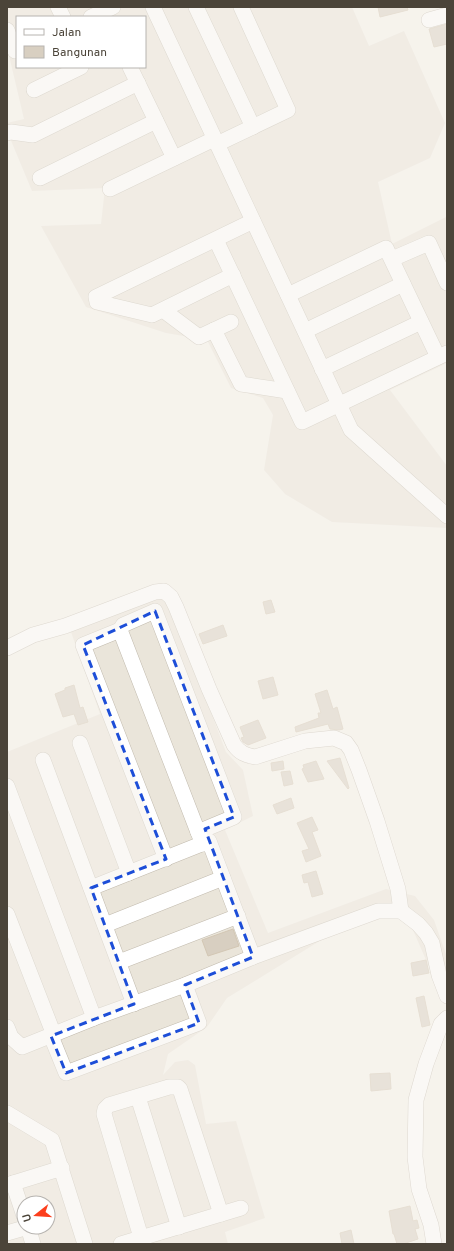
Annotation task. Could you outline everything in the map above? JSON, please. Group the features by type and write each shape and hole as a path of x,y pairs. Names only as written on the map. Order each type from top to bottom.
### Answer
{"street":[{"path":"58,7 62,16"},
{"path":"152,7 351,430 447,516"},
{"path":"196,7 253,127"},
{"path":"110,189 174,158 253,127 288,110 240,7"},
{"path":"429,20 447,15"},
{"path":"7,30 16,50"},
{"path":"34,90 79,68"},
{"path":"130,68 174,158"},
{"path":"7,133 33,135 138,83"},
{"path":"40,178 156,121"},
{"path":"233,275 152,315 97,302 96,297 253,221"},
{"path":"216,240 302,422 442,355 421,322 386,248 288,295"},
{"path":"392,259 429,243 447,283"},
{"path":"305,331 403,284"},
{"path":"163,310 199,337 231,322"},
{"path":"322,369 421,322"},
{"path":"214,330 241,384 287,391"},
{"path":"7,648 33,635 65,626 155,592 164,591 171,597 176,607 209,690 234,745 240,752 247,756 255,757 305,741 334,738 346,743 351,750 359,770 377,821 398,889 401,911"},
{"path":"91,888 166,858 234,817 155,612 123,625 120,630 83,645 166,858"},
{"path":"120,630 200,838"},
{"path":"80,743 129,873"},
{"path":"42,760 134,1004"},
{"path":"7,786 94,1018"},
{"path":"200,838 209,841 253,957"},
{"path":"105,925 223,878"},
{"path":"8,1034 22,1047 53,1036 94,1018 185,985 253,957 378,911 401,911 418,924 426,933 432,943 439,975 447,996"},
{"path":"7,914 66,1073 199,1023 185,985"},
{"path":"118,962 238,916"},
{"path":"434,1244 419,1189 415,1157 416,1100 426,1064 441,1024 447,1018"},
{"path":"142,1241 104,1111 109,1105 169,1087 178,1087 180,1089 221,1214"},
{"path":"138,1097 179,1226"},
{"path":"7,1113 52,1140 85,1244"},
{"path":"16,1198 10,1184 62,1168"},
{"path":"121,1244 142,1241 179,1226 242,1208"}],"highlighted area":[{"path":"155,611 234,817 205,829 253,957 185,985 199,1023 66,1073 51,1036 134,1004 91,888 166,859 83,645"}],"shaded area":[{"path":"7,7 352,7 369,46 404,31 445,123 430,158 378,182 392,244 446,217 447,363 390,390 447,466 447,528 332,522 285,494 264,470 273,415 263,398 231,388 207,340 166,333 86,307 41,226 101,224 105,188 32,191 7,131 7,123 24,119 7,47"},
{"path":"159,596 170,605 226,752 243,770 253,816 225,830 268,933 386,889 415,896 434,920 447,957 447,992 442,997 413,930 400,914 384,912 331,934 227,998 207,1027 168,1054 163,1075 175,1062 188,1060 195,1065 206,1124 236,1121 265,1218 225,1232 228,1244 7,1244 7,752 100,714 71,632 147,599"}],"building":[{"path":"378,7 407,7 408,10 380,17"},
{"path":"447,24 447,44 434,47 429,29"},
{"path":"271,600 275,612 266,614 263,602"},
{"path":"223,625 227,636 203,644 199,634"},
{"path":"273,677 278,695 263,699 258,681"},
{"path":"74,685 80,708 83,707 88,722 78,725 74,714 63,717 55,694"},
{"path":"327,690 333,709 337,707 343,729 330,729 328,724 296,732 295,727 319,718 318,713 321,713 315,694"},
{"path":"258,720 266,738 248,745 243,742 241,738 244,737 240,727"},
{"path":"340,758 349,788 348,789 327,761"},
{"path":"283,761 284,769 272,771 271,763"},
{"path":"316,761 324,779 308,782 302,769 304,768 303,765"},
{"path":"290,771 293,784 284,786 281,772"},
{"path":"291,798 294,808 277,814 273,805"},
{"path":"312,817 318,830 312,832 321,856 306,862 302,851 309,849 297,823"},
{"path":"316,871 323,894 312,897 308,882 304,883 302,875"},
{"path":"233,929 239,946 208,956 202,940"},
{"path":"426,960 429,973 413,976 411,963"},
{"path":"424,996 430,1025 422,1027 416,998"},
{"path":"390,1073 391,1089 371,1091 370,1074"},
{"path":"410,1206 413,1221 417,1220 419,1228 415,1229 418,1239 403,1244 397,1244 393,1234 389,1211"},
{"path":"351,1230 354,1244 342,1244 340,1233"}]}
